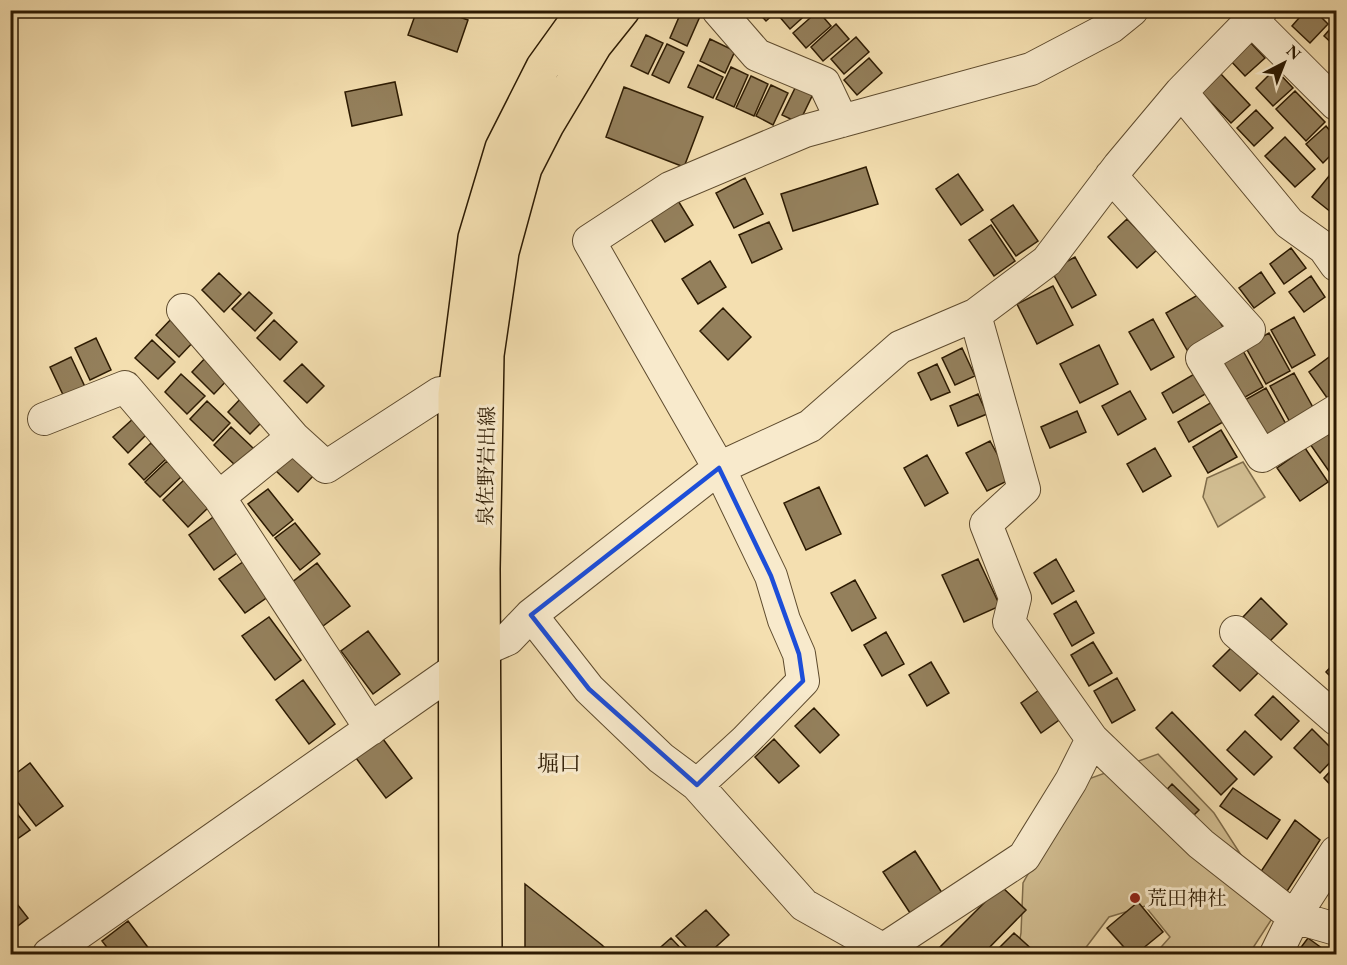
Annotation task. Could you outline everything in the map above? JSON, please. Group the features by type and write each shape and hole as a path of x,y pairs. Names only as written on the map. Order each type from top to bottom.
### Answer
{"main road":[{"name":"泉佐野岩出線","path":"456,954 455,394 475,238 502,148 543,67 584,10"},
{"name":"泉佐野岩出線","path":"485,954 483,569 487,355 502,252 525,168 547,125 595,45 623,10"}],"street":[{"path":"697,785 745,741 803,681 799,654 784,620 771,576 719,468 589,241 670,188 805,131 1031,69 1111,27 1132,10"},
{"path":"719,11 757,55 824,83 842,121"},
{"path":"49,954 485,649 508,639 531,615 719,468 810,426 900,347 975,315 1047,261 1111,176 1181,92 1257,15 1336,104"},
{"path":"1181,92 1289,223 1332,249"},
{"path":"1111,176 1249,330 1202,358 1262,456 1336,411"},
{"path":"183,310 293,437 326,467 440,393 455,394"},
{"path":"975,315 1024,489 986,524 1015,598 1009,622 1092,740 1201,844 1294,917 1336,929"},
{"path":"44,419 125,387 219,497 371,729"},
{"path":"219,497 293,437"},
{"path":"531,615 589,689 661,758 697,785 804,905 887,952 1024,857 1071,781 1092,740"},
{"path":"1236,632 1336,719"},
{"path":"1276,954 1294,917 1336,852"}],"highlighted area":[{"path":"719,468 771,576 799,654 803,681 697,785 589,689 531,615"}],"shaded area":[{"path":"1243,462 1265,497 1218,527 1203,497 1207,478"},
{"path":"1158,754 1214,813 1277,911 1249,954 1155,954 1170,937 1145,906 1109,917 1081,954 1017,954 1021,933 1023,883 1080,782"}],"building":[{"path":"417,10 440,10 468,20 457,52 408,35"},
{"path":"682,10 693,10 701,14 687,46 670,38"},
{"path":"756,10 778,10 766,21"},
{"path":"782,10 811,10 790,29 778,15"},
{"path":"1306,10 1314,10 1328,24 1310,43 1292,26"},
{"path":"818,11 831,26 806,48 793,33"},
{"path":"1336,22 1336,47 1324,36"},
{"path":"836,24 849,39 823,61 811,47"},
{"path":"646,35 663,43 648,74 631,66"},
{"path":"856,37 869,52 844,74 831,59"},
{"path":"710,39 735,51 725,73 700,61"},
{"path":"1248,40 1265,58 1245,76 1228,58"},
{"path":"667,44 684,52 669,83 652,75"},
{"path":"869,58 882,73 857,95 844,80"},
{"path":"698,65 723,77 713,98 688,87"},
{"path":"731,67 748,75 734,107 716,99"},
{"path":"1275,69 1293,88 1273,106 1256,88"},
{"path":"1220,73 1250,105 1231,123 1201,92"},
{"path":"751,76 768,84 754,116 736,108"},
{"path":"395,82 402,115 352,126 345,92"},
{"path":"797,84 814,92 799,123 782,115"},
{"path":"771,85 788,93 773,125 756,116"},
{"path":"624,87 703,117 684,167 606,137"},
{"path":"1295,91 1325,122 1306,141 1276,109"},
{"path":"1256,110 1273,128 1254,146 1237,128"},
{"path":"1326,126 1336,138 1336,150 1323,163 1306,144"},
{"path":"1285,137 1315,169 1295,187 1265,156"},
{"path":"866,167 878,204 793,231 781,194"},
{"path":"958,174 983,210 961,225 936,189"},
{"path":"1329,176 1336,182 1336,207 1332,213 1312,197"},
{"path":"745,178 763,214 734,228 716,193"},
{"path":"677,199 693,225 665,242 649,216"},
{"path":"1013,205 1038,241 1016,256 991,220"},
{"path":"1127,219 1157,250 1137,268 1108,237"},
{"path":"769,222 782,249 752,263 739,235"},
{"path":"991,225 1015,261 994,276 969,240"},
{"path":"1291,248 1306,268 1284,284 1270,264"},
{"path":"1075,257 1096,295 1072,308 1051,270"},
{"path":"710,261 726,287 698,304 682,279"},
{"path":"1261,272 1275,293 1254,308 1239,288"},
{"path":"219,273 241,294 224,312 202,290"},
{"path":"1311,276 1325,297 1304,312 1289,292"},
{"path":"1053,286 1073,325 1037,344 1017,304"},
{"path":"249,292 272,313 255,331 232,309"},
{"path":"1203,292 1224,329 1187,350 1166,313"},
{"path":"723,308 751,337 728,360 700,331"},
{"path":"173,317 196,339 179,357 156,335"},
{"path":"1294,317 1315,355 1292,368 1271,330"},
{"path":"1153,319 1174,357 1151,370 1129,332"},
{"path":"274,320 297,342 280,360 257,338"},
{"path":"1269,333 1290,371 1266,384 1245,346"},
{"path":"96,338 111,370 90,380 75,348"},
{"path":"152,340 175,362 158,379 135,358"},
{"path":"1099,345 1118,384 1080,403 1060,364"},
{"path":"962,348 975,376 955,385 942,358"},
{"path":"1242,349 1263,387 1240,400 1219,361"},
{"path":"1336,352 1336,402 1332,405 1309,372"},
{"path":"209,354 231,376 214,394 192,372"},
{"path":"71,357 86,389 65,399 50,367"},
{"path":"302,364 324,386 307,403 284,381"},
{"path":"937,364 950,392 931,400 918,373"},
{"path":"1196,373 1207,393 1173,413 1162,393"},
{"path":"1294,373 1315,411 1291,424 1270,386"},
{"path":"181,374 205,396 187,414 165,392"},
{"path":"1266,388 1287,426 1263,439 1243,401"},
{"path":"1130,391 1146,419 1118,435 1102,406"},
{"path":"978,394 987,414 958,426 950,406"},
{"path":"244,395 267,417 250,434 228,412"},
{"path":"207,401 230,423 213,441 190,419"},
{"path":"1212,402 1223,422 1189,442 1178,422"},
{"path":"1077,411 1086,432 1050,448 1041,427"},
{"path":"135,417 149,432 128,453 113,437"},
{"path":"1336,425 1336,475 1333,477 1310,444"},
{"path":"231,427 254,449 237,467 214,445"},
{"path":"1221,430 1237,457 1208,473 1193,447"},
{"path":"990,441 1011,479 987,491 966,453"},
{"path":"151,443 166,459 144,480 129,464"},
{"path":"1155,448 1171,476 1143,492 1127,464"},
{"path":"1305,448 1328,482 1300,501 1277,468"},
{"path":"292,452 315,474 298,492 275,470"},
{"path":"927,455 948,493 925,506 904,468"},
{"path":"167,461 182,476 160,497 145,482"},
{"path":"185,479 210,506 188,527 163,500"},
{"path":"819,487 841,534 806,550 784,503"},
{"path":"268,489 293,520 273,536 248,504"},
{"path":"216,515 241,550 214,570 189,535"},
{"path":"295,523 320,554 300,570 275,538"},
{"path":"247,559 272,594 245,613 219,579"},
{"path":"978,559 1000,606 964,622 942,575"},
{"path":"1056,559 1074,591 1052,604 1034,573"},
{"path":"317,563 350,606 323,626 291,583"},
{"path":"855,580 876,618 852,631 831,593"},
{"path":"1261,598 1287,624 1269,642 1243,617"},
{"path":"1076,601 1094,633 1072,646 1054,614"},
{"path":"269,617 301,660 275,680 242,636"},
{"path":"368,631 400,674 373,694 341,651"},
{"path":"886,632 904,664 882,676 864,645"},
{"path":"1093,642 1112,673 1089,686 1071,655"},
{"path":"1232,647 1258,673 1240,691 1213,666"},
{"path":"1336,661 1336,682 1326,672"},
{"path":"931,662 949,693 927,706 909,675"},
{"path":"1117,678 1135,710 1112,723 1094,691"},
{"path":"303,680 335,724 309,744 276,700"},
{"path":"1042,688 1062,718 1041,733 1021,703"},
{"path":"1273,696 1299,721 1281,740 1255,715"},
{"path":"814,708 839,735 820,753 795,726"},
{"path":"1172,712 1237,779 1221,795 1156,728"},
{"path":"1312,729 1336,753 1336,756 1320,773 1294,748"},
{"path":"1245,731 1272,757 1254,775 1227,750"},
{"path":"380,735 412,778 386,798 353,754"},
{"path":"774,739 799,766 779,783 755,757"},
{"path":"30,763 63,806 36,826 10,792 10,778"},
{"path":"1336,765 1336,791 1324,778"},
{"path":"1172,784 1199,810 1185,824 1159,798"},
{"path":"1233,788 1280,820 1267,839 1220,806"},
{"path":"10,805 30,830 10,844"},
{"path":"1295,820 1320,840 1284,896 1258,876"},
{"path":"915,851 946,899 914,919 883,872"},
{"path":"525,884 602,945 611,954 525,954"},
{"path":"1001,886 1026,910 983,954 933,954"},
{"path":"10,895 28,918 10,932"},
{"path":"1138,902 1163,932 1136,954 1130,954 1107,928"},
{"path":"706,910 729,935 708,954 693,954 676,936"},
{"path":"128,921 153,954 112,954 102,941"},
{"path":"1014,933 1037,954 993,954"},
{"path":"671,938 686,954 653,954"},
{"path":"1308,938 1330,954 1296,954"}],"place":[{"name":"荒田神社","path":"1135,898"}],"district":[{"name":"堀口","path":"559,763"}]}
